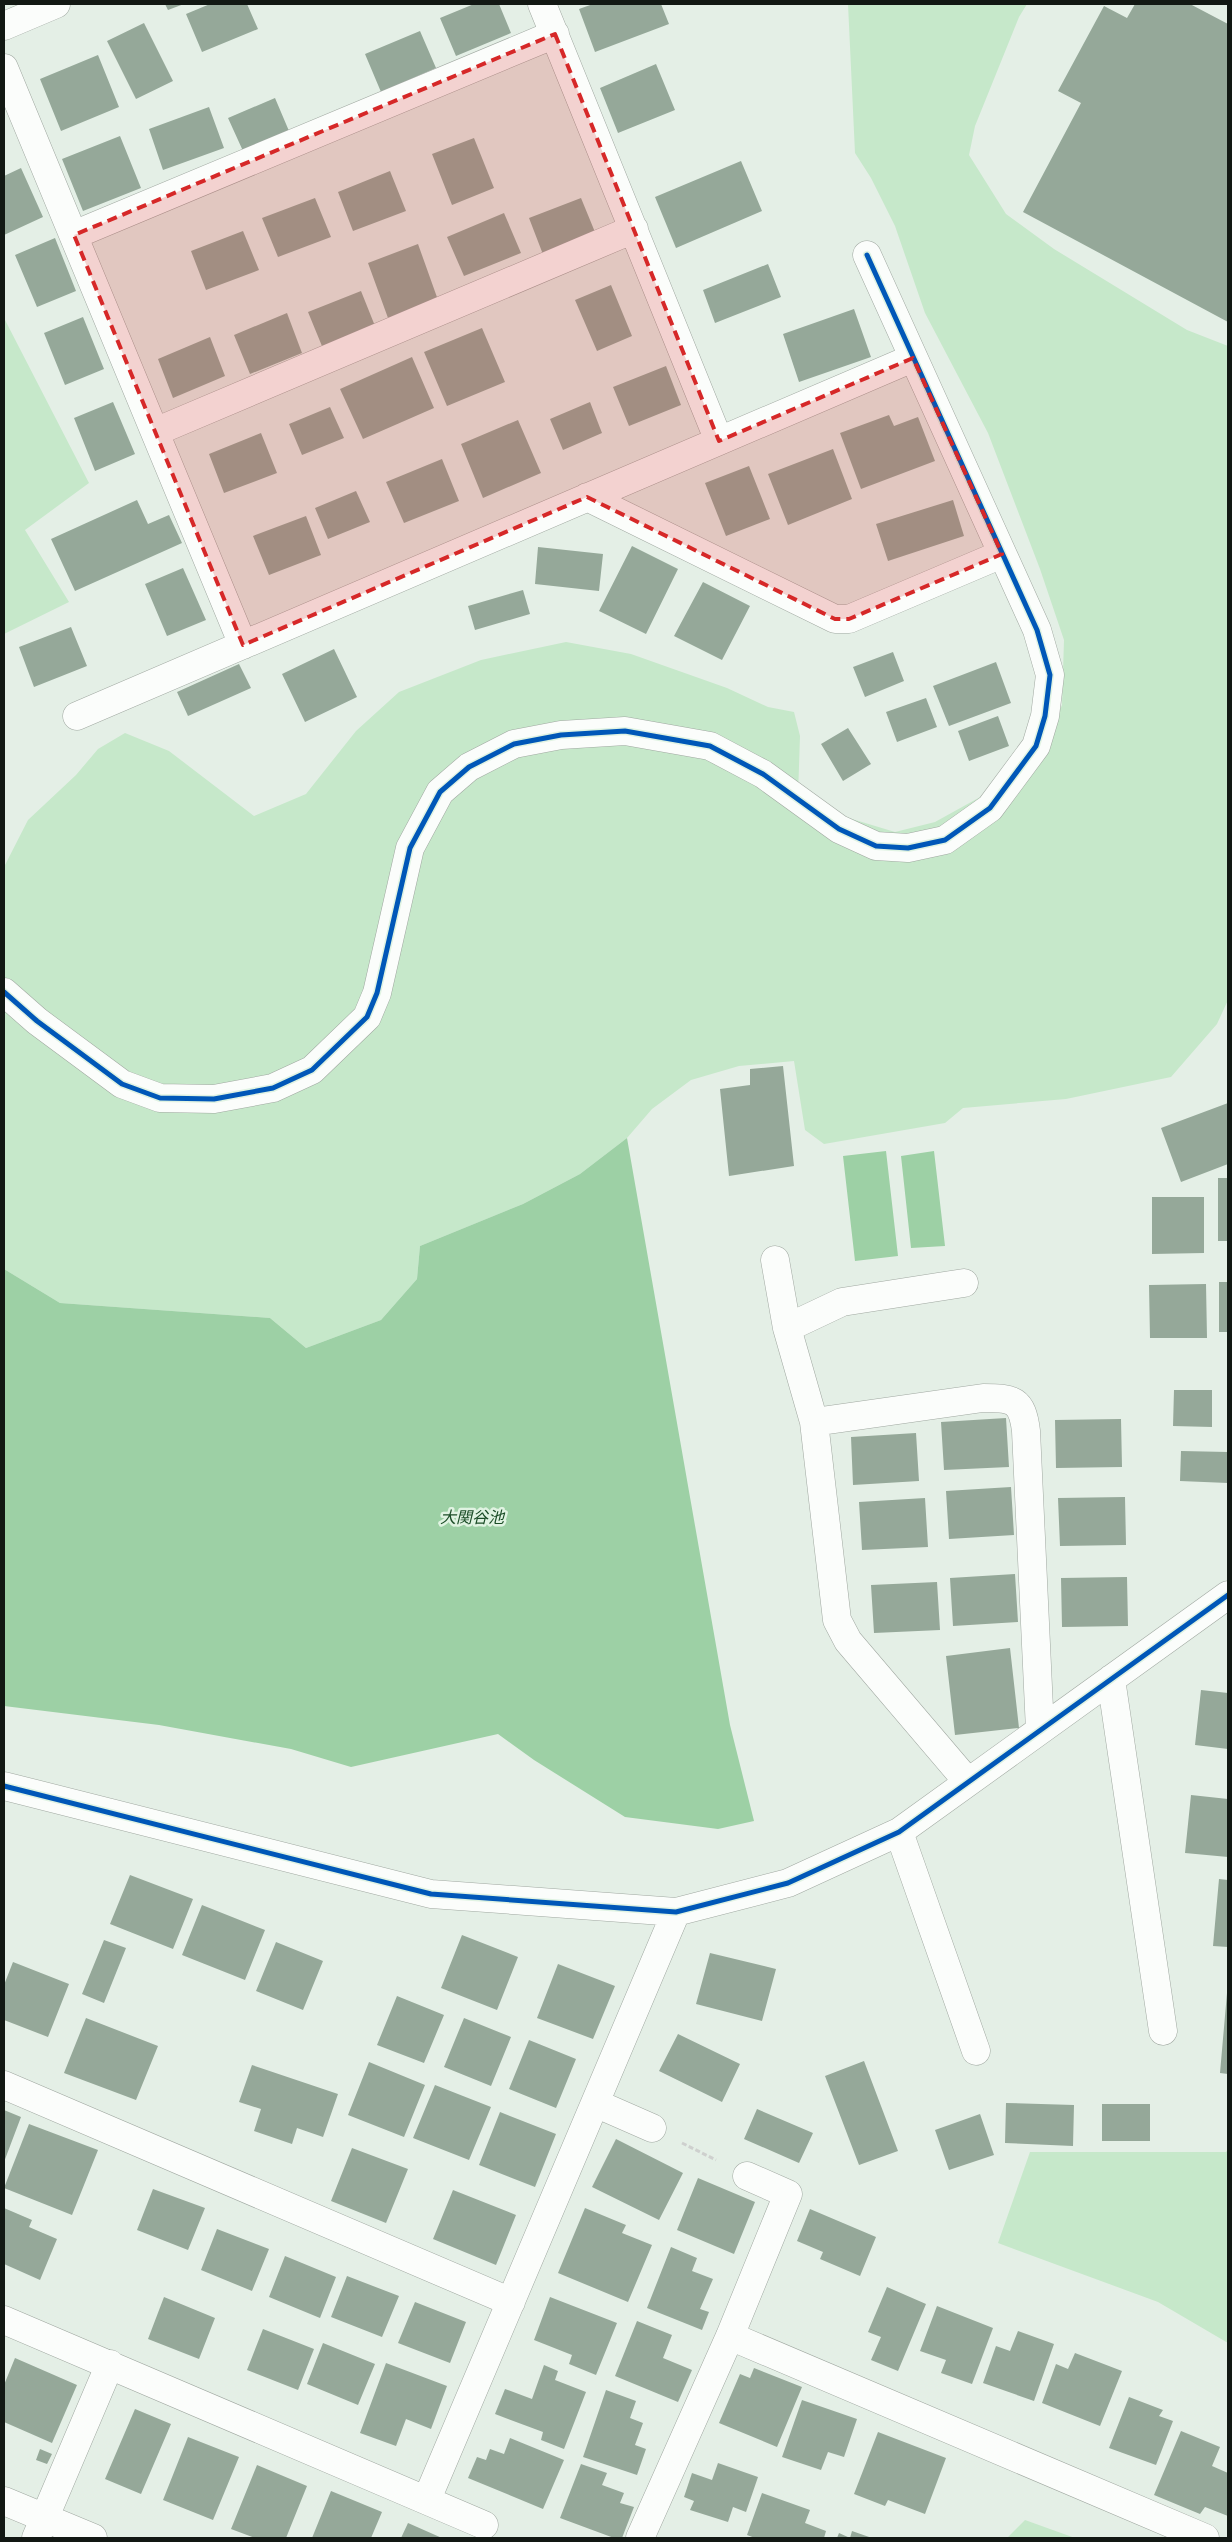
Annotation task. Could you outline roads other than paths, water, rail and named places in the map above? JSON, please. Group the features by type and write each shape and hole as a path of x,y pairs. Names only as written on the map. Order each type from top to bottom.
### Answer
{"street":[{"path":"4,26 56,4"},
{"path":"542,4 719,441"},
{"path":"74,235 555,34"},
{"path":"4,68 243,644"},
{"path":"155,432 634,229"},
{"path":"4,992 37,1021 122,1084 160,1098 224,1097 273,1088 312,1070 367,1017 377,993 410,848 440,792 469,767 514,744 561,735 625,731 710,746 763,774 839,828 876,846 908,848 945,840 990,808 1036,746 1045,716 1050,675 1037,630 867,255"},
{"path":"78,716 913,358"},
{"path":"587,497 835,618 849,618 1002,554"},
{"path":"775,1260 787,1328 814,1422 837,1620 848,1641 968,1782"},
{"path":"787,1328 842,1302 964,1283"},
{"path":"814,1422 983,1398 1006,1398 1018,1403 1024,1414 1026,1431 1040,1730"},
{"path":"4,1786 431,1894 676,1912 788,1883 899,1832 1228,1595"},
{"path":"1111,1679 1163,2031"},
{"path":"899,1832 976,2051"},
{"path":"427,2499 676,1912"},
{"path":"4,2085 511,2302"},
{"path":"595,2103 652,2128"},
{"path":"640,2538 730,2336 788,2194 747,2176"},
{"path":"4,2320 427,2499 484,2525"},
{"path":"730,2336 1205,2538"},
{"path":"41,2528 110,2364"},
{"path":"4,2501 41,2528 93,2538"}],"water":[{"name":"大関谷池","path":"627,1138 730,1725 754,1821 718,1829 625,1817 534,1760 498,1734 351,1767 291,1749 159,1725 4,1706 4,1269 60,1303 270,1318 306,1348 381,1320 417,1279 420,1246 523,1204 580,1174"},
{"path":"886,1151 898,1256 855,1261 843,1156"},
{"path":"934,1151 945,1246 911,1248 901,1156"}]}
